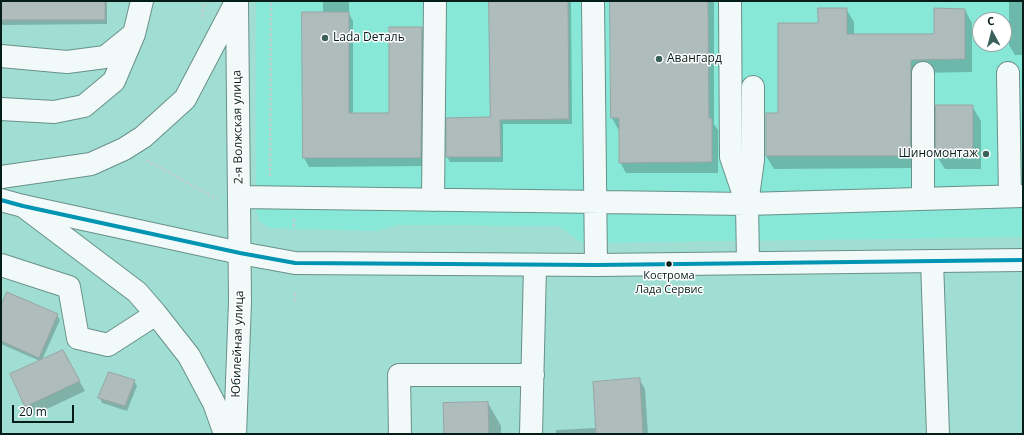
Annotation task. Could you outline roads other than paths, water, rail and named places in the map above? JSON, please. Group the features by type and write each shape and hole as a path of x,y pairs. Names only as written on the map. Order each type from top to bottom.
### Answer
{"main road":[{"path":"1,108 54,112 84,106 114,80 134,34 142,1"},
{"path":"1,177 91,164 124,149 143,137 185,99 237,1"},
{"name":"2-я Волжская улица","path":"237,1 229,199 240,253"},
{"path":"433,200 436,1"},
{"path":"593,1 596,265"},
{"path":"730,1 731,157 747,204"},
{"path":"1,56 67,62 105,57 134,34"},
{"path":"229,199 270,198 747,204 1016,196 1008,72"},
{"path":"923,73 923,199"},
{"path":"748,262 747,204 753,160 753,87"},
{"path":"1,200 240,253 295,263 535,266 668,265 748,262 1023,260"},
{"path":"24,206 138,292 189,356 214,403 225,434"},
{"name":"Юбилейная улица","path":"235,434 240,302 240,253"},
{"path":"932,261 938,434"},
{"path":"1,265 69,287 78,338 108,345 156,314"},
{"path":"531,434 535,266"},
{"path":"400,434 399,375 533,375"}],"place":[{"name":"Lada Dеталь","path":"325,38"},
{"name":"Авангард","path":"659,59"},
{"name":"Шиномонтаж","path":"986,154"},
{"name":"Кострома Лада Сервис","path":"669,264"}]}
